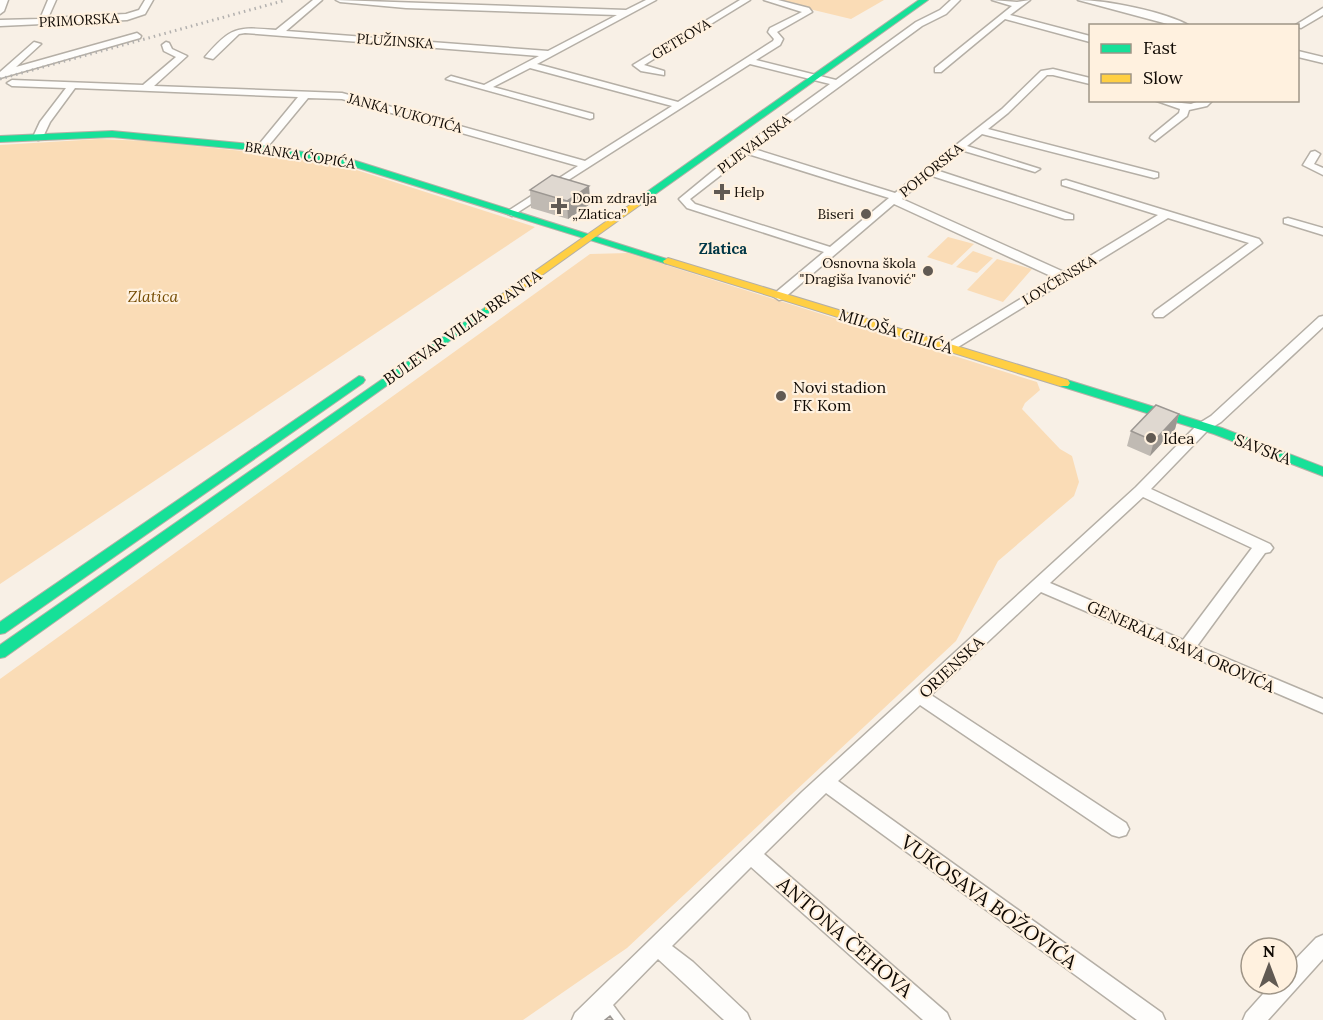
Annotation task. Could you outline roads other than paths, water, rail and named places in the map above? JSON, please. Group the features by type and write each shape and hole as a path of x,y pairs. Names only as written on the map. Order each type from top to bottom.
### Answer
{"main road":[{"name":"BULEVAR VILIJA BRANTA","path":"0,653 589,236 907,0"},
{"name":"BULEVAR VILIJA BRANTA","path":"527,264 924,0"},
{"name":"BRANKA ĆOPIĆA","path":"0,139 112,134 261,148 363,165 589,236"},
{"name":"MILOŠA GILIĆA","path":"589,236 1203,427"},
{"name":"BULEVAR VILIJA BRANTA","path":"0,629 371,372"},
{"name":"SAVSKA","path":"1203,427 1323,472"}],"street":[{"path":"0,11 4,0"},
{"path":"43,21 52,0"},
{"name":"PRIMORSKA","path":"0,24 133,16 142,12 149,0"},
{"path":"279,32 318,0"},
{"path":"340,0 415,6 628,13"},
{"path":"485,88 652,0"},
{"name":"GETEOVA","path":"661,73 644,69 638,65 746,0"},
{"path":"512,213 778,41 773,30 807,14 806,10 768,0"},
{"name":"PLJEVALJSKA","path":"832,251 685,202 685,196 837,83 919,24 943,12 956,0"},
{"path":"996,0 1023,2"},
{"path":"1086,0 1178,24"},
{"path":"938,70 1023,2"},
{"path":"1299,25 1323,11"},
{"path":"1004,16 1089,39"},
{"name":"PLUŽINSKA","path":"210,57 241,30 549,54"},
{"path":"2,74 137,36"},
{"path":"2,74 37,44"},
{"path":"147,87 182,56 168,51 166,45"},
{"path":"1299,54 1323,60"},
{"path":"748,61 837,83"},
{"path":"529,65 678,105"},
{"name":"POHORSKA","path":"779,296 928,171 1005,111 1045,72 1056,72 1089,81"},
{"path":"451,79 590,116"},
{"name":"JANKA VUKOTIĆA","path":"12,83 342,96 586,165"},
{"path":"39,137 45,122 73,85"},
{"path":"261,148 307,93"},
{"path":"1166,102 1185,107 1199,106 1206,102"},
{"path":"1155,138 1184,114 1185,107"},
{"path":"979,130 1154,175"},
{"path":"960,147 1035,169"},
{"path":"746,150 896,199 1064,277"},
{"path":"1315,154 1308,165 1323,172"},
{"path":"928,171 1069,217"},
{"path":"1066,183 1251,239 1256,243 1159,314"},
{"name":"LOVĆENSKA","path":"950,348 1168,213"},
{"path":"1288,221 1323,232"},
{"name":"ORJENSKA","path":"583,1020 606,1012 657,946 750,854 1142,490 1203,427 1216,419 1322,323"},
{"path":"1142,490 1263,547 1187,647"},
{"name":"GENERALA SAVA OROVIĆA","path":"1039,585 1323,706"},
{"path":"920,696 1119,829"},
{"name":"VUKOSAVA BOŽOVIĆA","path":"825,782 1154,1020"},
{"name":"ANTONA ČEHOVA","path":"750,854 939,1020"},
{"path":"1299,971 1323,944"},
{"path":"657,946 686,969 739,1020"},
{"path":"1254,1020 1276,996"}],"railway":[{"path":"0,79 286,0"}],"place":[{"name":"Help","path":"722,192"},
{"name":"Dom zdravlja „Zlatica”","path":"559,206"},
{"name":"Biseri","path":"866,214"},
{"name":"Osnovna škola \"Dragiša Ivanović\"","path":"928,271"},
{"name":"Novi stadion FK Kom","path":"781,396"},
{"name":"Idea","path":"1151,438"}],"district":[{"name":"Zlatica","path":"723,249"}]}
